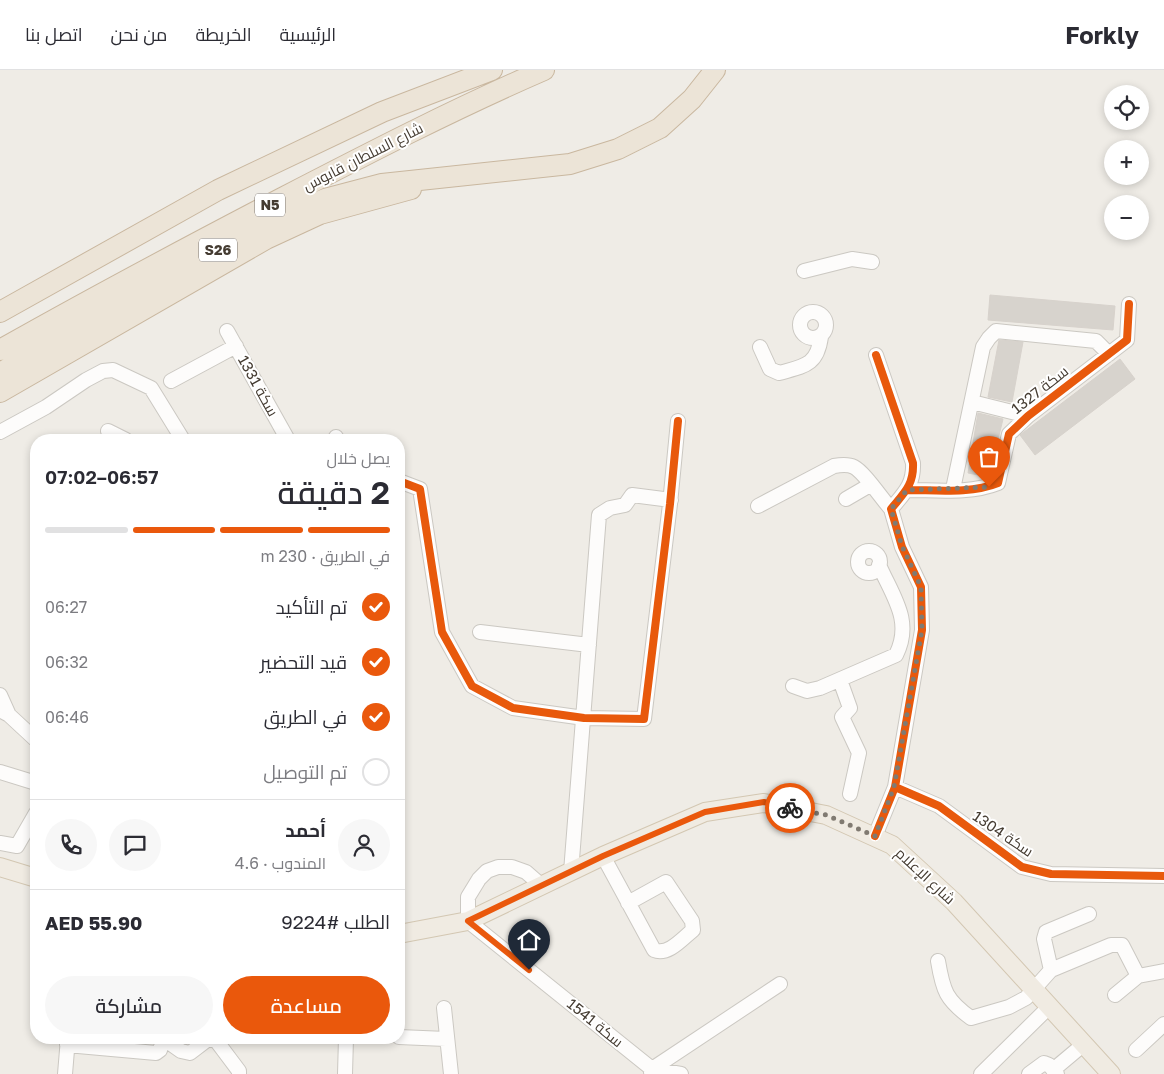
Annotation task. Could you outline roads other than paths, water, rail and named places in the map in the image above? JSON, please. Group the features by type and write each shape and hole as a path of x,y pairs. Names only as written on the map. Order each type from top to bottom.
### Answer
{"highway":[{"path":"382,112 467,70"},
{"name":"شارع السلطان قابوس","path":"0,312 218,190 382,112 492,70"},
{"name":"شارع السلطان قابوس","path":"0,350 106,290 366,155 474,100 544,70"},
{"name":"S26","path":"0,373 91,320 273,220 325,198 382,184 570,164 618,150 660,128 692,99 715,70"},
{"path":"0,392 266,239 320,214 385,198 454,175"}],"main road":[{"name":"شارع الإعلام","path":"405,933 468,921 603,856 705,812 764,802 826,815 892,845 954,902 1111,1074"},
{"path":"0,867 30,876"}],"street":[{"path":"804,272 852,259 872,262"},
{"name":"سكة 1327","path":"907,490 989,487 998,483 1009,434 1028,416 1127,340 1129,304"},
{"name":"سكة 1331","path":"227,331 285,434"},
{"path":"953,489 983,347 996,331 1096,341 1109,354"},
{"path":"760,347 770,369 779,373 806,366 814,359 819,350 820,337"},
{"path":"171,381 236,346"},
{"path":"876,355 913,463 914,477 907,490 891,509"},
{"path":"0,432 46,407 86,380 103,371 112,370 151,388 178,434"},
{"path":"972,402 1028,416"},
{"path":"405,483 420,489 442,632 472,686 513,708 584,718 644,719 671,500 678,421"},
{"path":"108,431 114,434"},
{"path":"758,506 834,466 844,464 854,467 864,476 891,509 902,546 921,587 922,630 894,787 875,836"},
{"path":"846,499 870,485"},
{"path":"571,872 598,515 610,508 625,505 632,495 671,500"},
{"path":"793,686 807,691 820,688 896,656 901,646 904,629 903,619 880,565"},
{"path":"480,632 589,644"},
{"path":"840,680 850,708 842,718 859,753 850,794"},
{"path":"0,695 4,713 30,735"},
{"path":"0,772 30,781"},
{"name":"سكة 1304","path":"894,787 939,806 1022,867 1051,874 1164,876"},
{"path":"0,842 17,846 30,823"},
{"path":"603,856 628,903 654,950 659,952 667,951 693,930 692,921 666,882 628,903"},
{"path":"468,921 468,897 478,879 487,871 498,867 512,867 526,872 542,886"},
{"path":"1051,970 1044,939 1046,932 1089,914"},
{"name":"سكة 1541","path":"468,921 654,1072 681,1074"},
{"path":"938,961 942,987 954,1006 971,1018 1009,1006 1026,998 1051,970 1111,945 1122,945 1138,976"},
{"path":"1115,995 1138,976 1164,971"},
{"path":"654,1072 780,984"},
{"path":"981,1074 1050,1006"},
{"path":"444,1008 450,1074"},
{"path":"1136,1050 1164,1024"},
{"path":"405,1037 446,1038"},
{"path":"65,1074 68,1044"},
{"path":"87,1044 150,1054 160,1050 162,1044"},
{"path":"171,1044 181,1052 190,1053 202,1044"},
{"path":"219,1044 240,1071 239,1074"},
{"path":"345,1074 346,1044"},
{"path":"1029,1074 1044,1063 1055,1072 1084,1044"}]}
